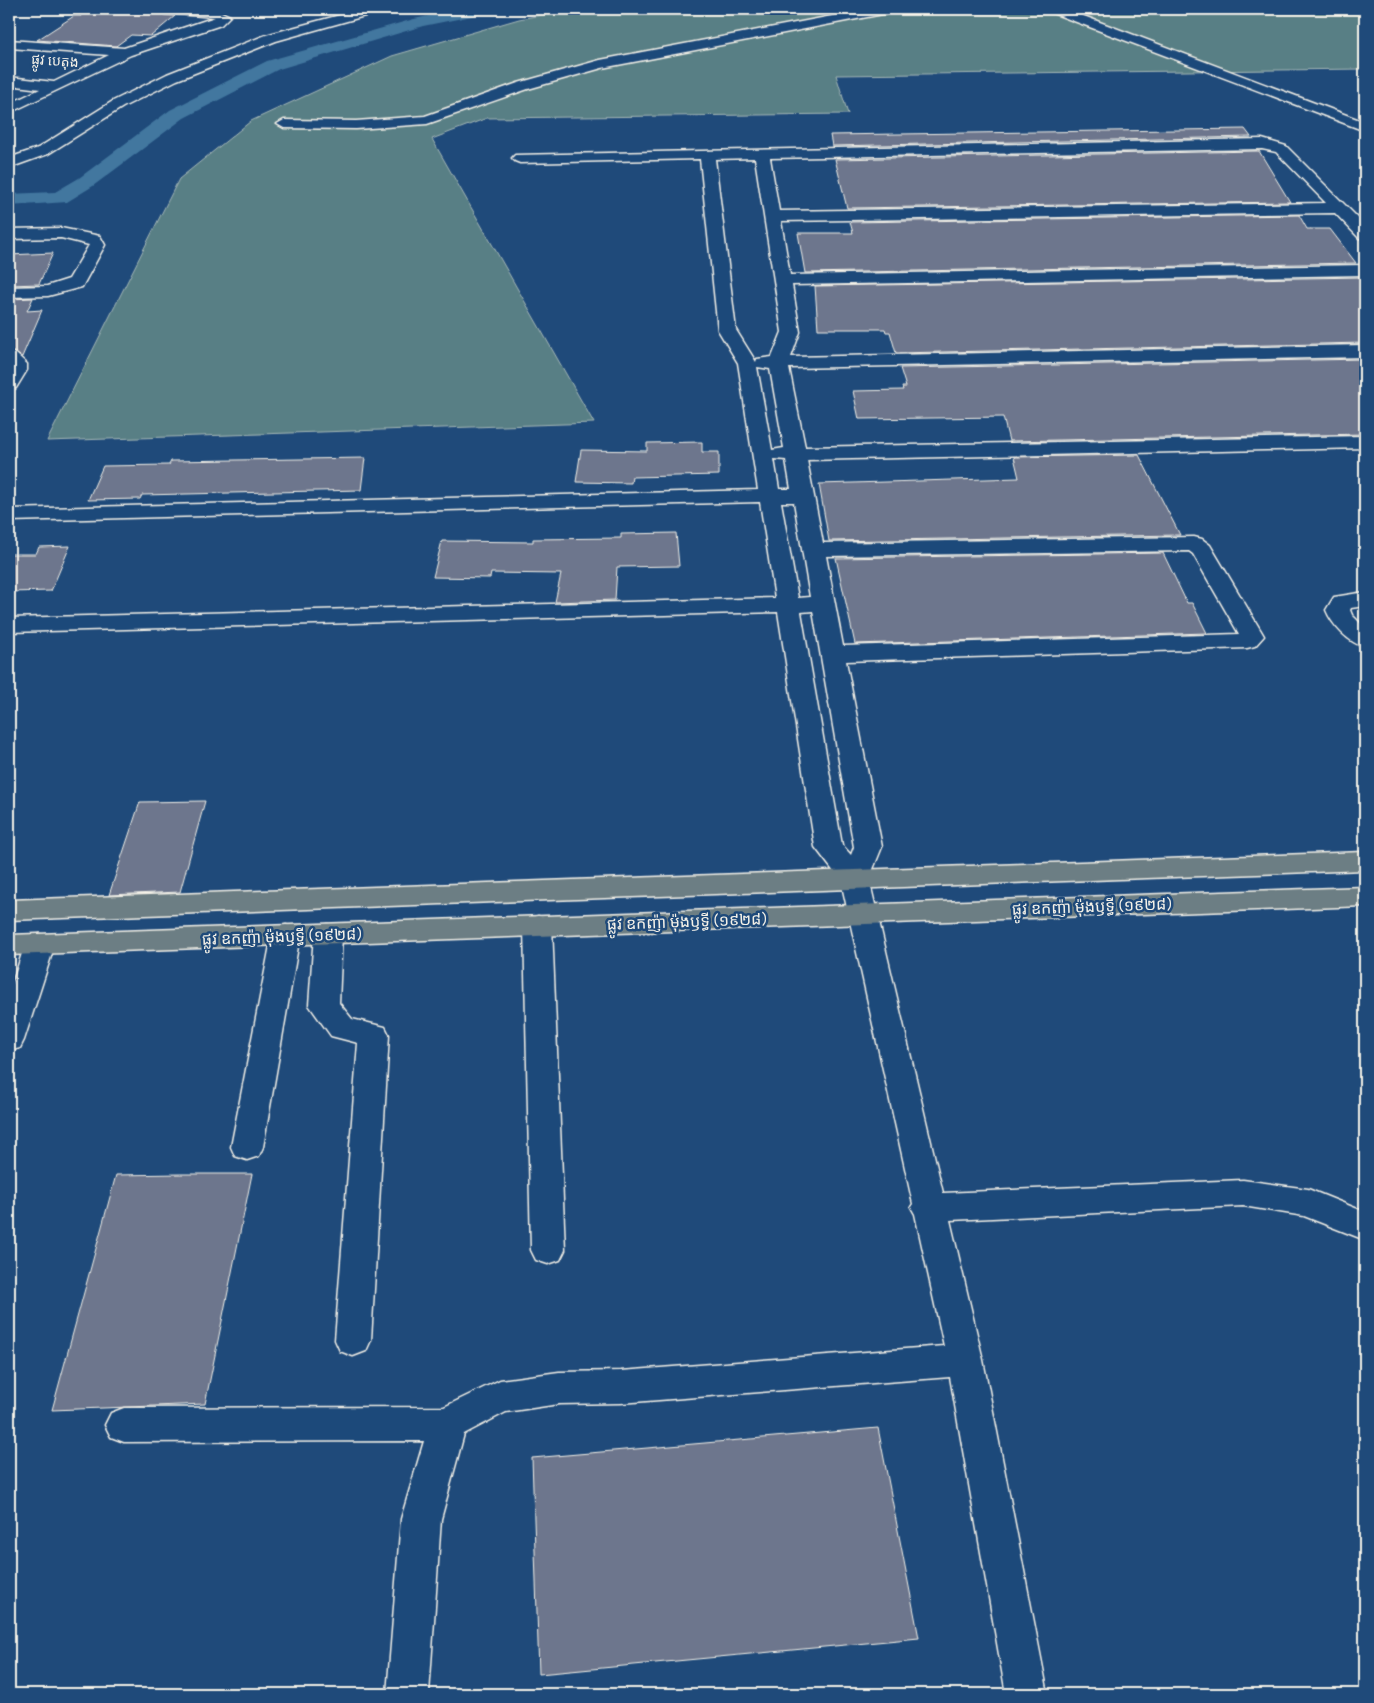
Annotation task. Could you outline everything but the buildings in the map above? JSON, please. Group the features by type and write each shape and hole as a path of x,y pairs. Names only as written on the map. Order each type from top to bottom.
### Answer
{"main road":[{"path":"9,910 1365,861"},
{"name":"ផ្លូវ ឧកញ៉ា ម៉ុងឫទ្ធី (១៩២៨)","path":"9,946 1365,896"}],"street":[{"path":"9,109 126,52 216,22 224,16 213,12 165,9"},
{"path":"9,162 43,151 118,104 172,76 271,38 375,9"},
{"path":"284,124 356,125 428,120 523,86 600,64 888,9"},
{"path":"1054,9 1365,127"},
{"path":"9,44 126,52"},
{"name":"ផ្លូវ បេតុង","path":"9,57 101,63"},
{"path":"9,81 54,86"},
{"path":"520,158 1262,144 1282,149 1365,234"},
{"path":"762,154 792,332 779,364 868,847 856,879"},
{"path":"707,155 727,330 747,363 829,847 856,879 928,1207 965,1360 1027,1694"},
{"path":"771,216 1340,208"},
{"path":"9,234 61,233 94,240 97,245 76,282 48,291 9,292"},
{"path":"782,280 1365,270"},
{"path":"747,363 779,364 1365,351"},
{"path":"9,358 18,364 17,370 9,384"},
{"path":"763,454 1365,442"},
{"path":"9,515 804,496"},
{"path":"814,550 1194,544 1202,550 1252,636 1247,641 833,654"},
{"path":"1365,599 1342,602 1338,610 1341,618 1365,640"},
{"path":"9,625 824,604"},
{"path":"538,926 548,1250"},
{"path":"328,934 324,1004 342,1028 374,1035 353,1340"},
{"path":"247,1147 286,935"},
{"path":"9,1040 40,944"},
{"path":"928,1207 1243,1192 1308,1203 1365,1226"},
{"path":"124,1425 448,1424 500,1396 559,1388 621,1387 965,1360"},
{"path":"408,1694 421,1519 448,1424"}],"green space":[{"path":"575,9 1365,9 1365,69 836,75 848,114 487,118 432,139 594,423 47,441 179,179 251,121 392,56 519,19"}],"waterway":[{"path":"9,200 60,198 86,182 177,114 273,65 420,22 486,9"}]}
